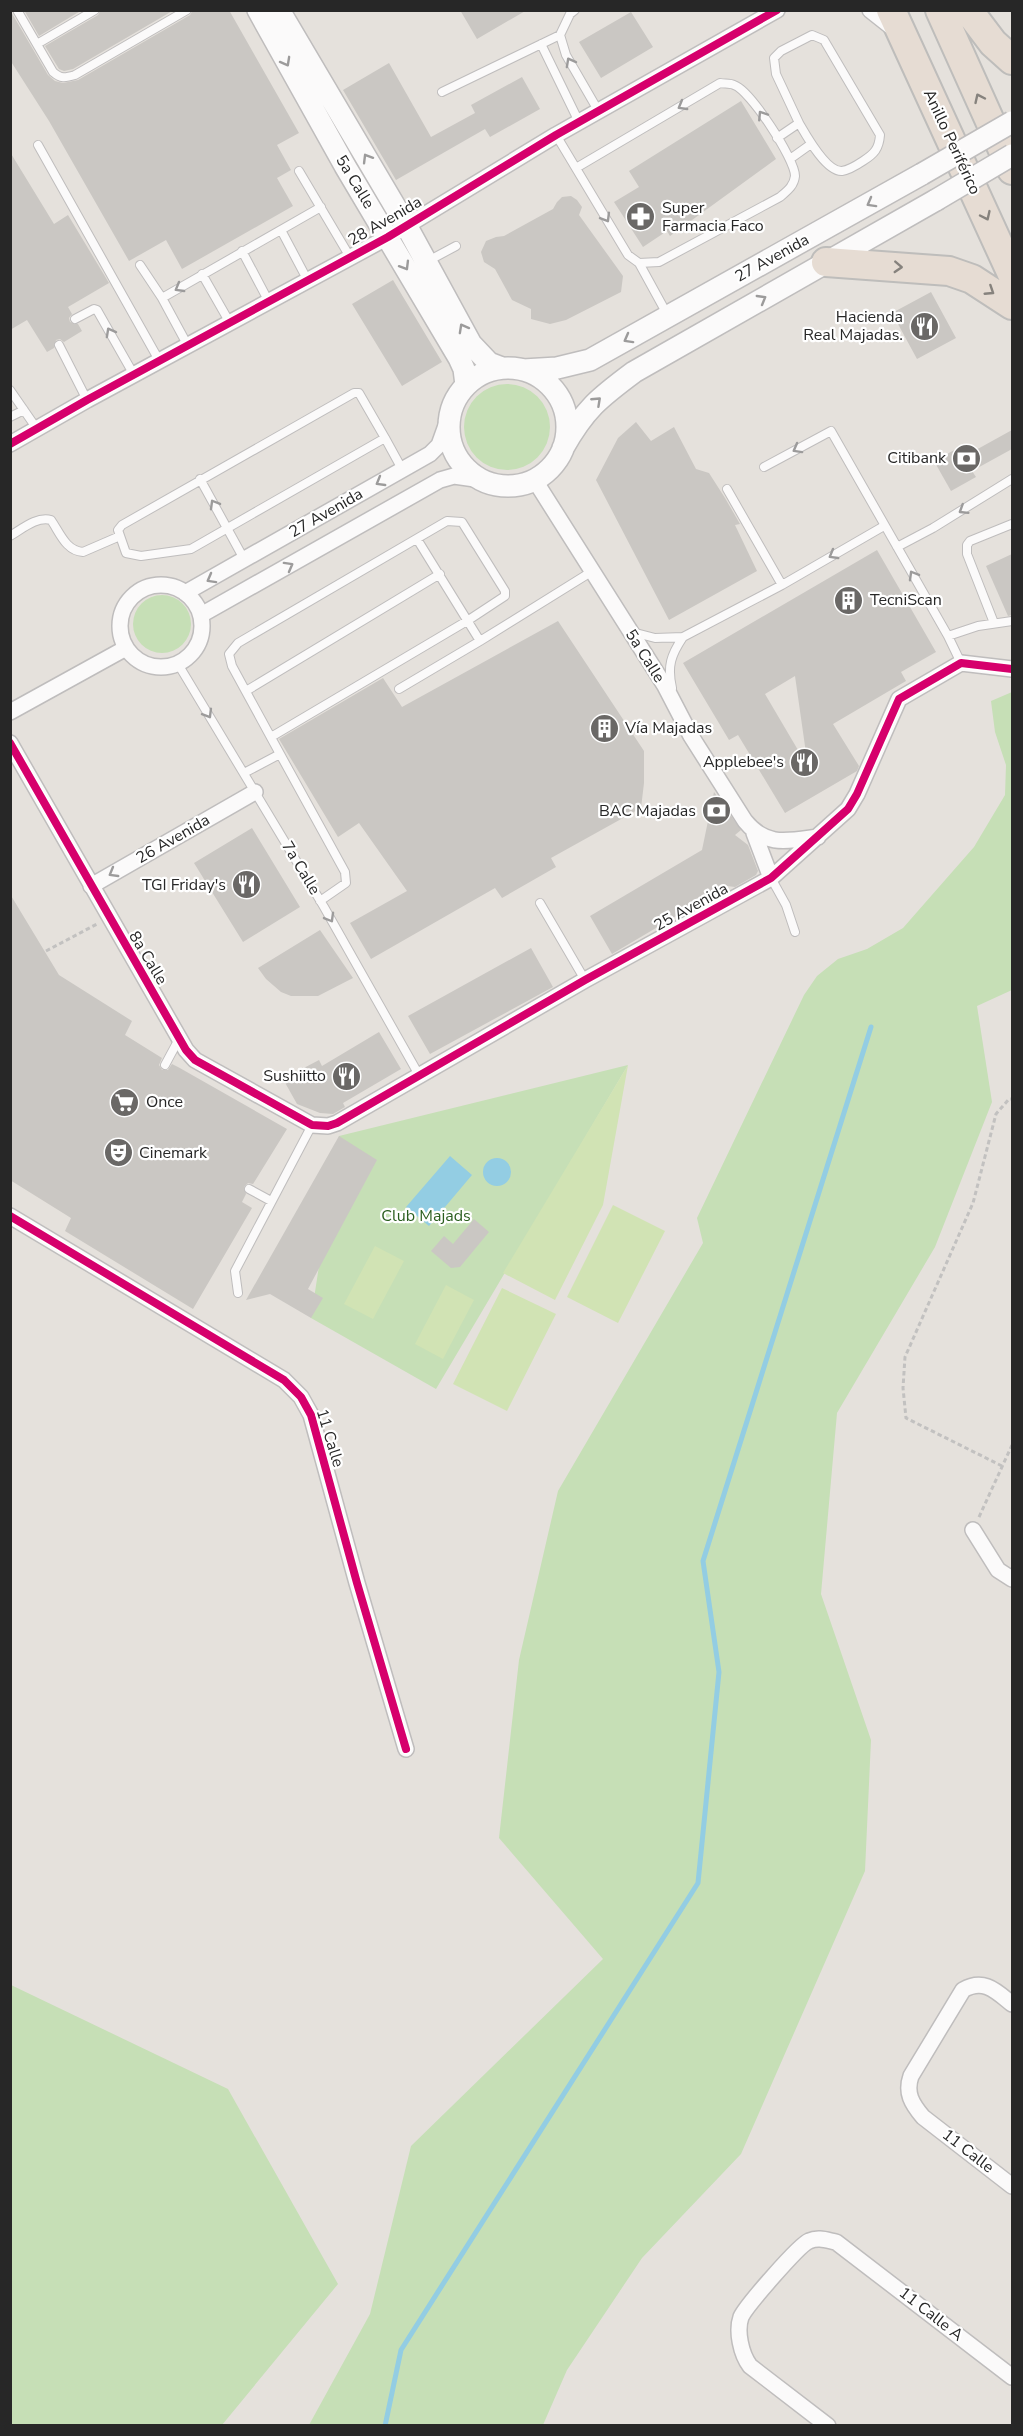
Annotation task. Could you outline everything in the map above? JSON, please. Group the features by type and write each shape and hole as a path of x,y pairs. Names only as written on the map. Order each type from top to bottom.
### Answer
{"highway":[{"name":"Anillo Periférico","path":"891,10 1012,274"},
{"path":"940,10 1012,170"},
{"path":"968,10 993,43 1012,60"},
{"path":"826,262 949,271 972,279 1012,305"}],"street":[{"name":"5a Calle","path":"258,10 345,166 459,358 464,369 466,385"},
{"name":"5a Calle","path":"279,10 406,225 471,344 489,363 512,369"},
{"path":"870,10 904,38"},
{"name":"28 Avenida","path":"10,444 388,237 556,135 773,11"},
{"name":"27 Avenida","path":"512,369 557,368 590,360 1012,122"},
{"name":"27 Avenida","path":"563,448 578,421 597,400 634,372 1012,155"},
{"path":"512,369 543,380 560,400 567,428 563,448 550,469 534,479 516,485 502,486 482,480 466,469 453,450 449,417 457,397 466,385 486,373 512,369"},
{"name":"27 Avenida","path":"185,593 430,454 439,445 449,417"},
{"name":"27 Avenida","path":"201,615 440,480 454,476 482,480"},
{"name":"5a Calle","path":"534,479 644,653 697,745 754,832 771,878"},
{"path":"164,585 185,593 193,600 201,615 202,632 197,648 178,664 163,668 149,666 136,659 124,644 121,617 128,602 140,591 152,586 164,585"},
{"path":"10,702 124,644"},
{"path":"10,712 124,644"},
{"path":"961,663 1012,669"},
{"name":"25 Avenida","path":"316,1126 338,1123 585,980 771,878 848,808 857,794 899,699 961,663"},
{"name":"8a Calle","path":"10,743 68,841 179,1040 195,1060 316,1126"},
{"name":"26 Avenida","path":"92,886 255,792"},
{"path":"754,832 767,839 789,841 818,837"},
{"name":"11 Calle","path":"10,1216 284,1380 301,1397 314,1424 406,1749"},
{"path":"973,1530 998,1570 1012,1579"},
{"name":"11 Calle","path":"1012,2004 989,1986 976,1985 963,1990 911,2076 909,2085 910,2099 923,2117 1012,2186"},
{"name":"11 Calle A","path":"828,2426 750,2366 742,2350 741,2317 797,2248 810,2240 822,2239 836,2242 1012,2377"}],"lane":[{"path":"17,10 53,72 66,78 187,10"},
{"path":"37,44 95,10"},
{"path":"442,92 560,35 570,14 575,10"},
{"path":"560,35 566,55 599,112"},
{"path":"812,35 824,40 880,135 878,148 874,154 858,165 842,171 831,167 811,144 799,123 776,74 774,58 780,51 812,35"},
{"path":"541,44 579,122"},
{"path":"576,168 720,83 735,85 750,97 790,159 795,174 793,186 780,197 659,262 639,263"},
{"path":"777,138 799,123"},
{"path":"556,135 628,255 639,263 668,316"},
{"path":"790,159 811,144"},
{"path":"38,145 160,362"},
{"path":"299,171 350,257"},
{"path":"162,298 321,207"},
{"path":"281,230 308,281"},
{"path":"427,262 456,246"},
{"path":"242,252 269,302"},
{"path":"140,265 162,298 188,346"},
{"path":"202,274 230,323"},
{"path":"75,319 94,309 97,310 135,376"},
{"path":"59,345 87,400"},
{"path":"10,390 37,429"},
{"path":"385,438 191,549 141,556 126,553 118,530 122,525 354,393 359,393 363,399 385,438 402,469"},
{"path":"10,417 24,410"},
{"path":"764,467 831,431 948,636 961,663"},
{"path":"200,479 245,560"},
{"path":"897,547 933,528 1012,479"},
{"path":"727,489 782,585"},
{"path":"10,536 38,519 45,518 51,520 70,549 77,552 83,552 120,536"},
{"path":"270,736 467,621 505,596 505,591 462,522 447,521 238,643 229,654 232,666 270,736 345,872 345,883 320,900"},
{"path":"994,623 967,554 967,545 970,541 1012,524"},
{"path":"630,631 655,638 683,637 782,585 884,526"},
{"path":"417,539 480,641"},
{"path":"399,689 591,572"},
{"path":"246,691 440,574"},
{"path":"948,636 994,623 1012,621"},
{"path":"676,707 668,668 671,654 683,637"},
{"name":"7a Calle","path":"178,664 320,900 419,1075"},
{"path":"244,773 280,754"},
{"path":"771,878 786,905 795,933"},
{"path":"540,903 585,980"},
{"path":"165,1065 179,1040"},
{"path":"238,1293 235,1271 271,1201 316,1126"},
{"path":"249,1189 271,1201"}],"path":[{"path":"46,951 109,918"},
{"path":"1002,1466 906,1418 903,1388 905,1358 973,1203 996,1114 1009,1099 1012,1099"},
{"path":"973,1530 1012,1445"}],"green space":[{"path":"507,384 524,387 538,396 547,410 550,427 547,444 538,458 524,467 507,470 490,467 476,458 467,444 464,427 467,410 476,396 490,387"},
{"path":"156,595 168,595 183,603 191,618 191,630 183,645 168,653 156,653 141,645 133,630 133,618 141,603"},
{"path":"1012,692 1012,990 977,1006 992,1102 935,1247 837,1413 821,1594 871,1740 865,1871 741,2154 642,2258 567,2370 543,2425 309,2425 370,2314 411,2146 603,1959 499,1838 519,1660 558,1491 703,1243 697,1218 804,995 817,976 838,959 867,949 903,928 974,847 1005,795 1006,765 995,732 991,701"},
{"name":"Club Majads","path":"628,1065 436,1389 311,1318 339,1136"},
{"path":"628,1065 603,1205 555,1300 503,1273"},
{"path":"613,1205 665,1231 618,1323 567,1297"},
{"path":"375,1246 404,1261 373,1319 344,1304"},
{"path":"446,1285 474,1300 443,1359 415,1344"},
{"path":"502,1288 556,1314 507,1411 453,1384"},
{"path":"11,1985 228,2089 338,2284 222,2425 11,2425"}],"water":[{"path":"450,1156 472,1175 429,1226 406,1207"},
{"path":"497,1158 507,1162 511,1172 507,1182 497,1186 487,1182 483,1172 487,1162"}],"building":[{"path":"10,10 48,75 55,81 63,83 78,80 190,15 193,10 229,10 299,133 277,145 291,170 277,178 293,206 182,269 166,240 129,261 49,121 10,60"},
{"path":"24,10 82,10 39,36"},
{"path":"101,10 174,10 73,69 64,71 59,69 45,46 98,15"},
{"path":"460,10 527,10 477,39"},
{"path":"631,12 653,47 601,78 579,42"},
{"path":"389,63 431,137 475,113 471,105 522,77 540,109 490,137 485,129 396,180 343,90"},
{"path":"741,101 776,159 670,236 667,231 643,247 614,202 639,187 629,171"},
{"path":"10,152 54,224 68,215 109,283 68,307 72,314 69,318 70,322 78,324 82,331 64,342 60,339 56,340 54,348 47,352 27,320 10,330"},
{"path":"571,196 582,207 579,215 623,276 621,292 566,320 550,324 531,319 531,309 512,300 495,269 484,262 481,252 486,241 504,236 553,209 562,197"},
{"path":"393,280 442,362 402,386 352,304"},
{"name":"Hacienda Real Majadas.","path":"931,292 956,338 917,359 892,313"},
{"path":"636,422 651,441 674,427 696,469 709,473 740,524 735,525 757,571 669,620 596,480 618,438"},
{"name":"Citibank","path":"1012,430 1012,449 972,471 976,477 951,491 934,461 960,447 965,456"},
{"name":"TecniScan","path":"877,550 936,652 901,672 906,681 833,724 859,766 857,771 785,813 738,735 729,740 683,663","holes":["795,676 808,767 765,694"]},
{"path":"1012,554 1012,615 1008,616 986,566"},
{"path":"558,621 644,751 641,808 551,858 556,867 502,898 495,888 371,959 350,923 407,891 359,823 338,837 279,739 383,678 402,707"},
{"path":"714,792 741,830 735,835 748,845 758,871 756,875 735,887 727,886 612,954 590,916 702,850"},
{"name":"TGI Friday's","path":"252,828 300,907 243,942 194,863"},
{"name":"Once","path":"10,894 59,975 132,1021 125,1035 162,1058 159,1065 162,1070 168,1070 172,1064 287,1129 253,1184 248,1183 244,1187 246,1194 242,1202 252,1208 193,1309 65,1231 71,1218 10,1180"},
{"path":"320,930 353,978 318,996 291,996 281,992 266,979 258,968"},
{"path":"531,948 553,987 430,1054 408,1016"},
{"path":"379,1032 401,1069 343,1103 345,1107 333,1114 320,1113 297,1104 283,1079 319,1060 322,1066"},
{"path":"339,1136 377,1160 308,1289 323,1298 311,1318 270,1294 246,1300"},
{"path":"474,1219 489,1232 460,1267 451,1268 431,1251 444,1236 453,1244"}],"waterway":[{"path":"385,2426 401,2350 698,1883 719,1672 703,1561 871,1027"}],"cycle path":[{"path":"10,444 388,237 556,135 777,10"},
{"path":"10,743 186,1050 195,1060 312,1125 328,1126 337,1123 585,980 771,878 848,809 857,794 899,699 961,663 1012,669"},
{"path":"10,1216 284,1380 301,1397 311,1415 406,1749"}],"place":[{"name":"Super Farmacia Faco","path":"641,217"},
{"name":"Hacienda Real Majadas.","path":"924,326"},
{"name":"Citibank","path":"967,458"},
{"name":"TecniScan","path":"849,600"},
{"name":"Vía Majadas","path":"604,728"},
{"name":"Applebee's","path":"805,762"},
{"name":"BAC Majadas","path":"717,811"},
{"name":"TGI Friday's","path":"247,885"},
{"name":"Sushiitto","path":"347,1076"},
{"name":"Once","path":"125,1102"},
{"name":"Cinemark","path":"118,1153"}]}
